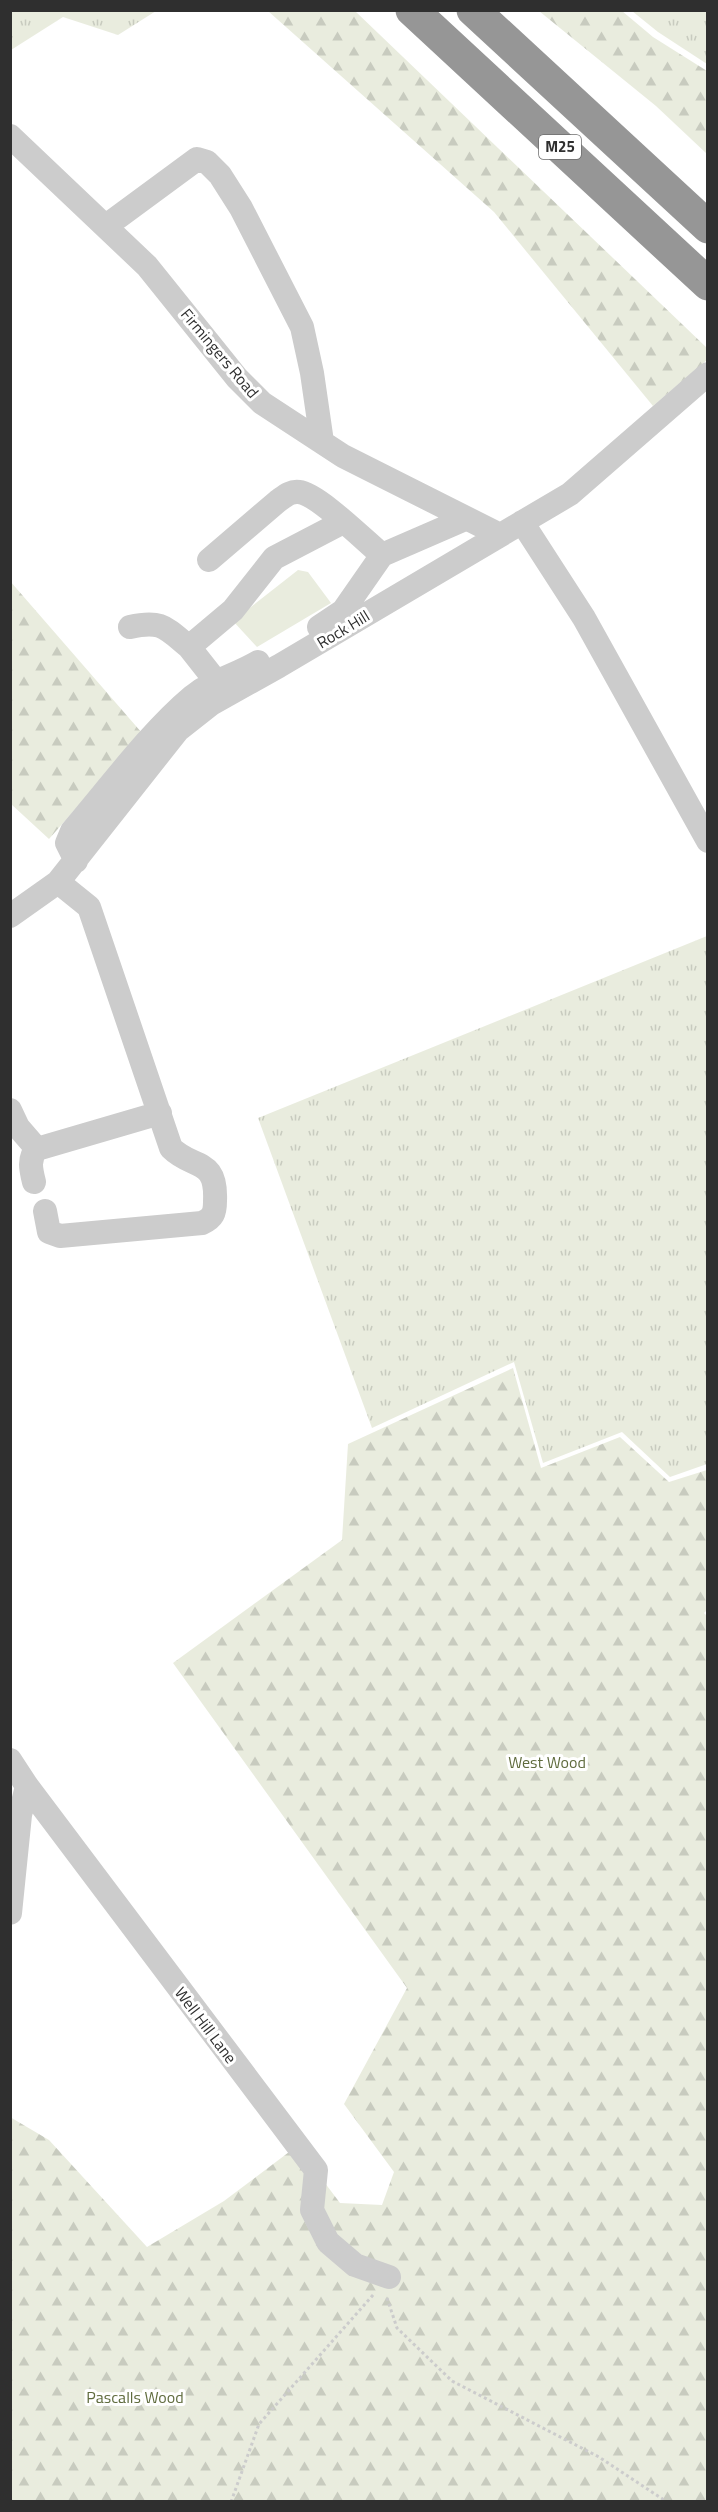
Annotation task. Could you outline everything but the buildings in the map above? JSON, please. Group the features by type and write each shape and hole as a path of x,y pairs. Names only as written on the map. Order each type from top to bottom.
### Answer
{"highway":[{"name":"M25","path":"412,10 708,284"},
{"name":"M25","path":"473,10 708,227"},
{"name":"M25","path":"639,164 708,203"}],"street":[{"name":"Firmingers Road","path":"10,136 147,266 237,378 262,403 343,456 500,536"},
{"path":"106,226 189,163 197,159 207,162 220,175 241,208 302,327 312,373 322,442"},
{"name":"Rock Hill","path":"10,916 58,882 178,730 211,704 570,494 708,374"},
{"path":"208,560 289,493 297,492 313,497 382,555"},
{"path":"76,861 67,843 72,831 178,710 215,680 250,667 343,611 382,555 465,519"},
{"path":"189,646 233,610 274,558 343,522"},
{"path":"522,522 584,618 708,841"},
{"path":"130,627 151,622 163,625 189,646 215,680"},
{"path":"45,1211 49,1232 53,1235 202,1223 210,1219 215,1211 216,1192 210,1171 199,1162 182,1158 171,1148 89,907 58,882"},
{"path":"10,1110 18,1127 37,1149"},
{"path":"34,1182 31,1167 32,1154 37,1149 160,1113"},
{"name":"Well Hill Lane","path":"10,1760 19,1792 316,2170 312,2210 328,2242 355,2265 385,2281"},
{"path":"10,1913 20,1815 19,1792"}],"path":[{"path":"231,2502 259,2424 385,2281"},
{"path":"385,2281 397,2328 452,2381 599,2457 668,2502"}],"green space":[{"path":"11,10 156,11 118,35 63,17 11,50"},
{"path":"268,11 355,11 707,348 707,360 653,406 494,212"},
{"path":"539,11 622,11 653,37 707,71 707,154 656,106"},
{"path":"632,11 707,11 707,64 658,32"},
{"path":"298,570 308,572 331,603 257,647 233,621"},
{"path":"10,581 142,733 49,839 11,804"},
{"path":"707,936 707,1464 670,1477 622,1432 543,1463 514,1362 372,1428 258,1118"},
{"path":"513,1368 541,1468 620,1437 669,1482 707,1470 708,1609 704,1613 708,1617 707,2501 11,2501 10,2117 49,2140 147,2247 224,2201 297,2146 340,2203 382,2205 394,2172 344,2104 407,1988 173,1663 342,1540 348,1444"}],"park label":[{"name":"West Wood","path":"547,1762"},
{"name":"Pascalls Wood","path":"135,2397"}]}
